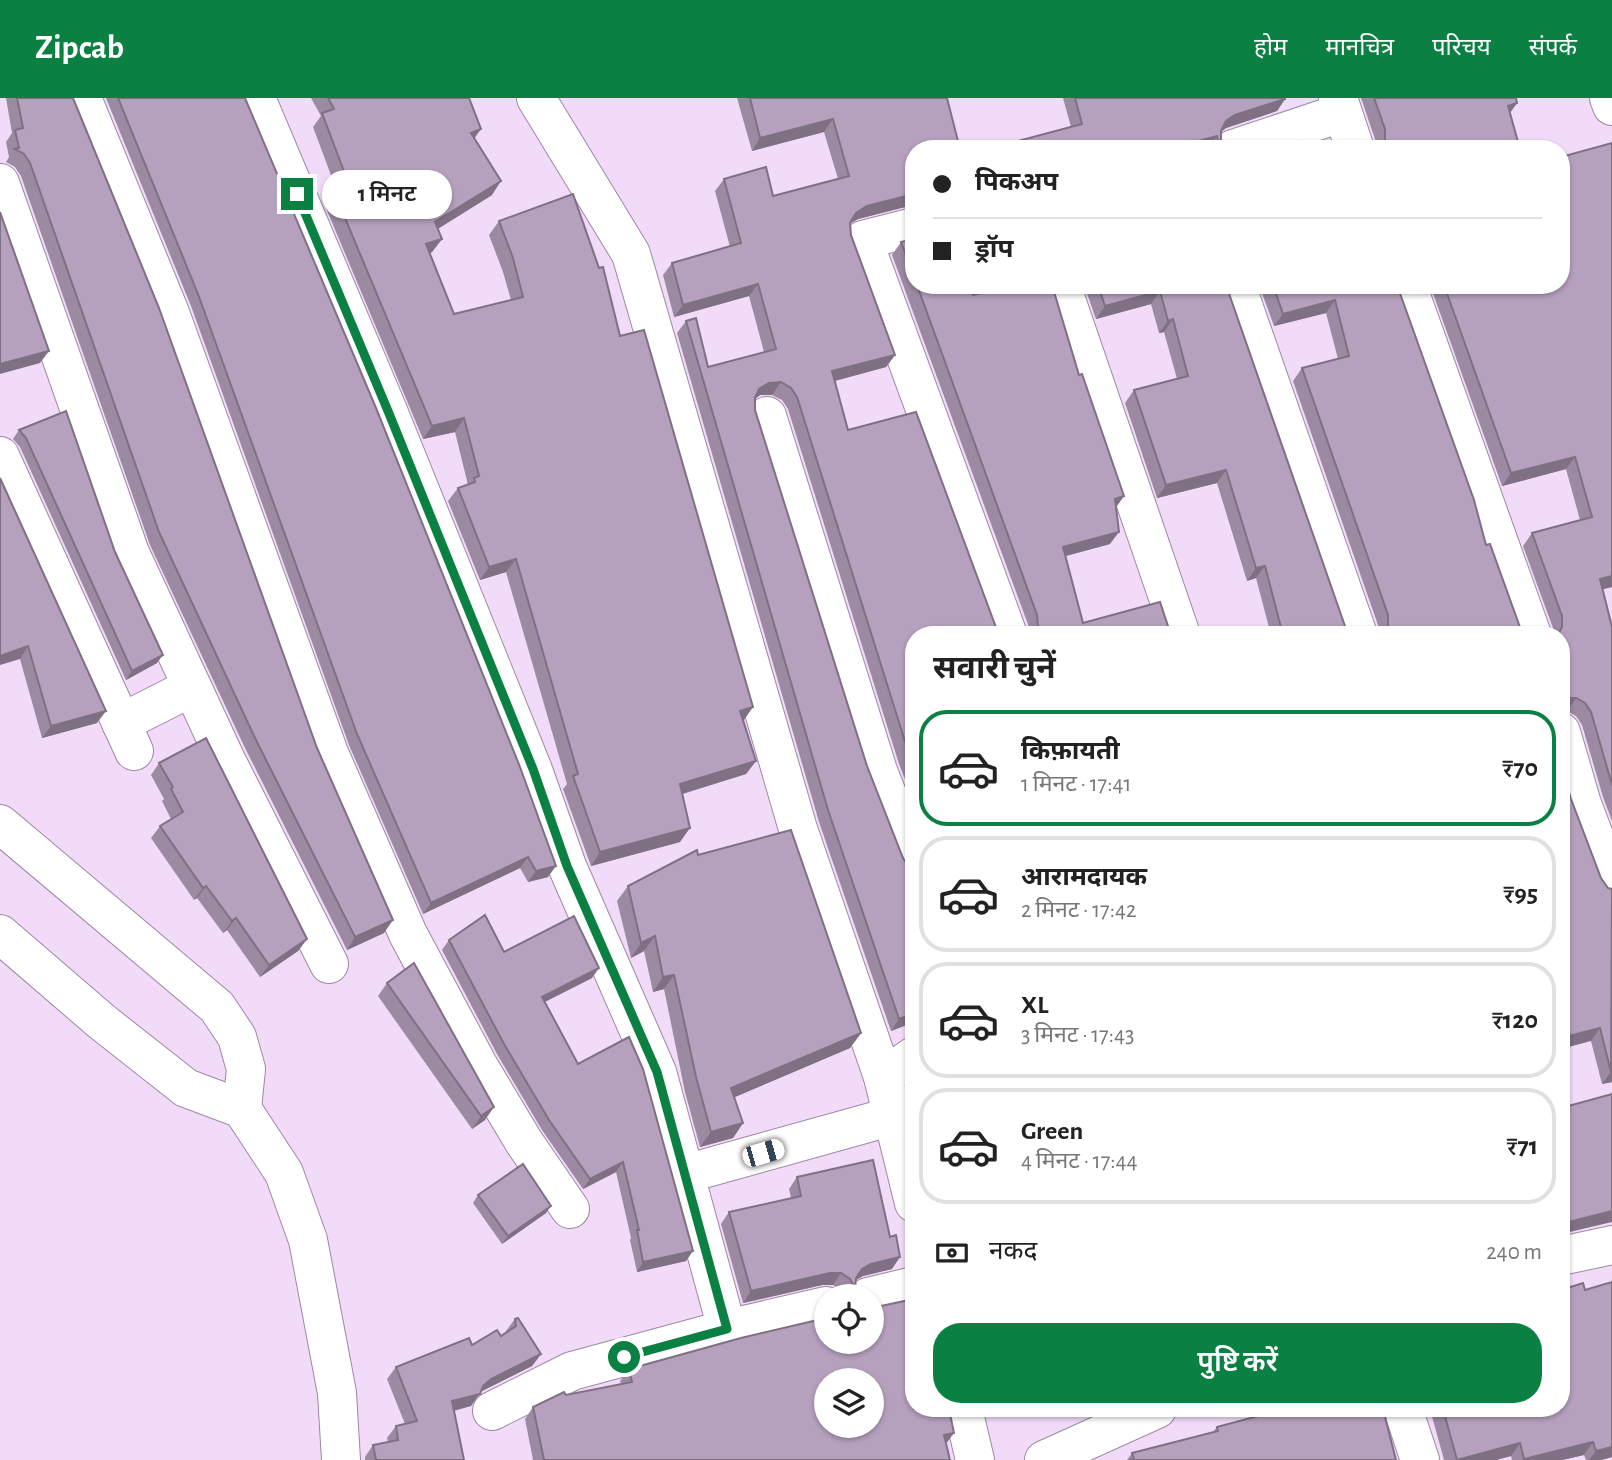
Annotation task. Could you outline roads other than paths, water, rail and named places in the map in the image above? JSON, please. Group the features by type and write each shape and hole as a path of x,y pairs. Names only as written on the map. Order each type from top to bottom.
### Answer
{"street":[{"path":"82,98 170,313 329,753 403,922 478,1065 524,1142 570,1209"},
{"path":"256,98 533,769 567,866 657,1072 727,1329"},
{"path":"1609,98 1612,106"},
{"path":"547,101 631,254 799,830 898,1067 892,1116 905,1167"},
{"path":"1255,140 1340,106 1352,140"},
{"path":"0,183 130,554 191,687 329,964"},
{"path":"905,230 863,240 1006,626"},
{"path":"1064,294 1178,626"},
{"path":"1239,294 1355,626"},
{"path":"1410,294 1529,626"},
{"path":"767,416 878,771 905,840"},
{"path":"0,456 128,737 191,687"},
{"path":"1570,763 1582,804 1612,883"},
{"path":"0,824 217,1007 237,1037 246,1069 242,1110"},
{"path":"0,934 101,1021 186,1088 242,1110 284,1172 308,1240 337,1393 341,1460"},
{"path":"685,1174 892,1116"},
{"path":"1570,1246 1612,1245"},
{"path":"884,1293 905,1288"},
{"path":"492,1411 572,1371 814,1309"},
{"path":"965,1417 975,1460"},
{"path":"1044,1460 1115,1417"},
{"path":"1406,1417 1420,1460"}]}
